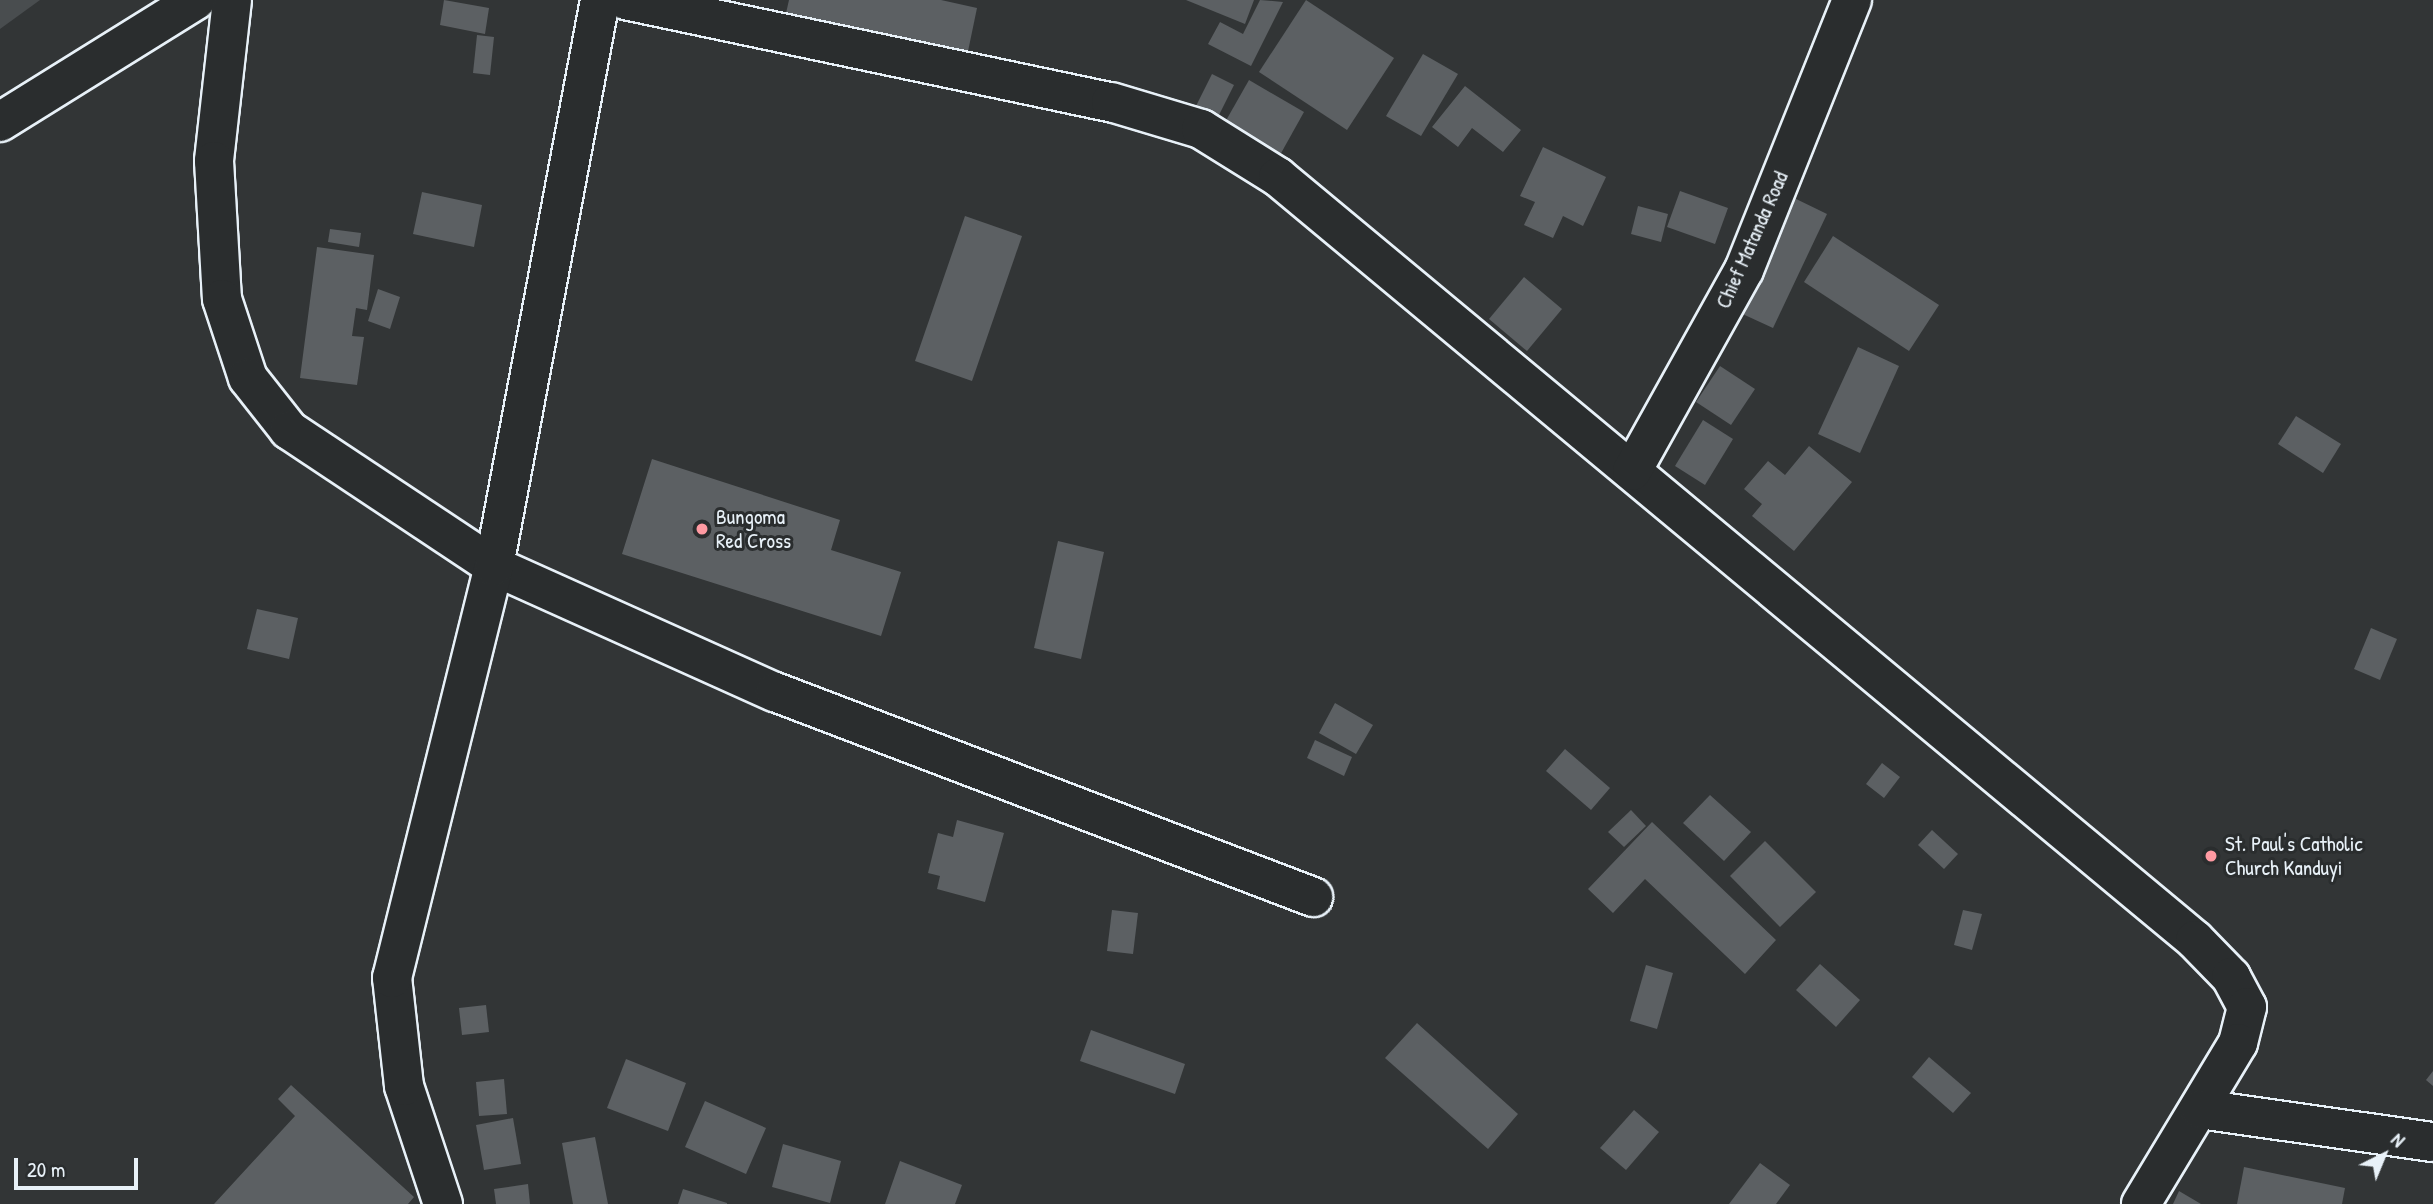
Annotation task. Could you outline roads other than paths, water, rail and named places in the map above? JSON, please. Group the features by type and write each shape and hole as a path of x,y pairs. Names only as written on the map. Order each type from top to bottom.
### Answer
{"street":[{"path":"0,121 196,0"},
{"path":"232,0 214,161 222,299 248,378 289,430 494,566 775,692 1313,897"},
{"path":"443,1204 404,1086 392,978 494,566 600,0"},
{"path":"625,0 1111,102 1200,129 1278,177 2195,940 2231,977 2247,1007 2238,1043 2141,1204"},
{"name":"Chief Matanda Road","path":"1632,471 1744,270 1852,0"},
{"path":"2200,1109 2433,1142"}],"place":[{"name":"Bungoma Red Cross","path":"702,529"},
{"name":"St. Paul's Catholic Church Kanduyi","path":"2211,856"}]}
